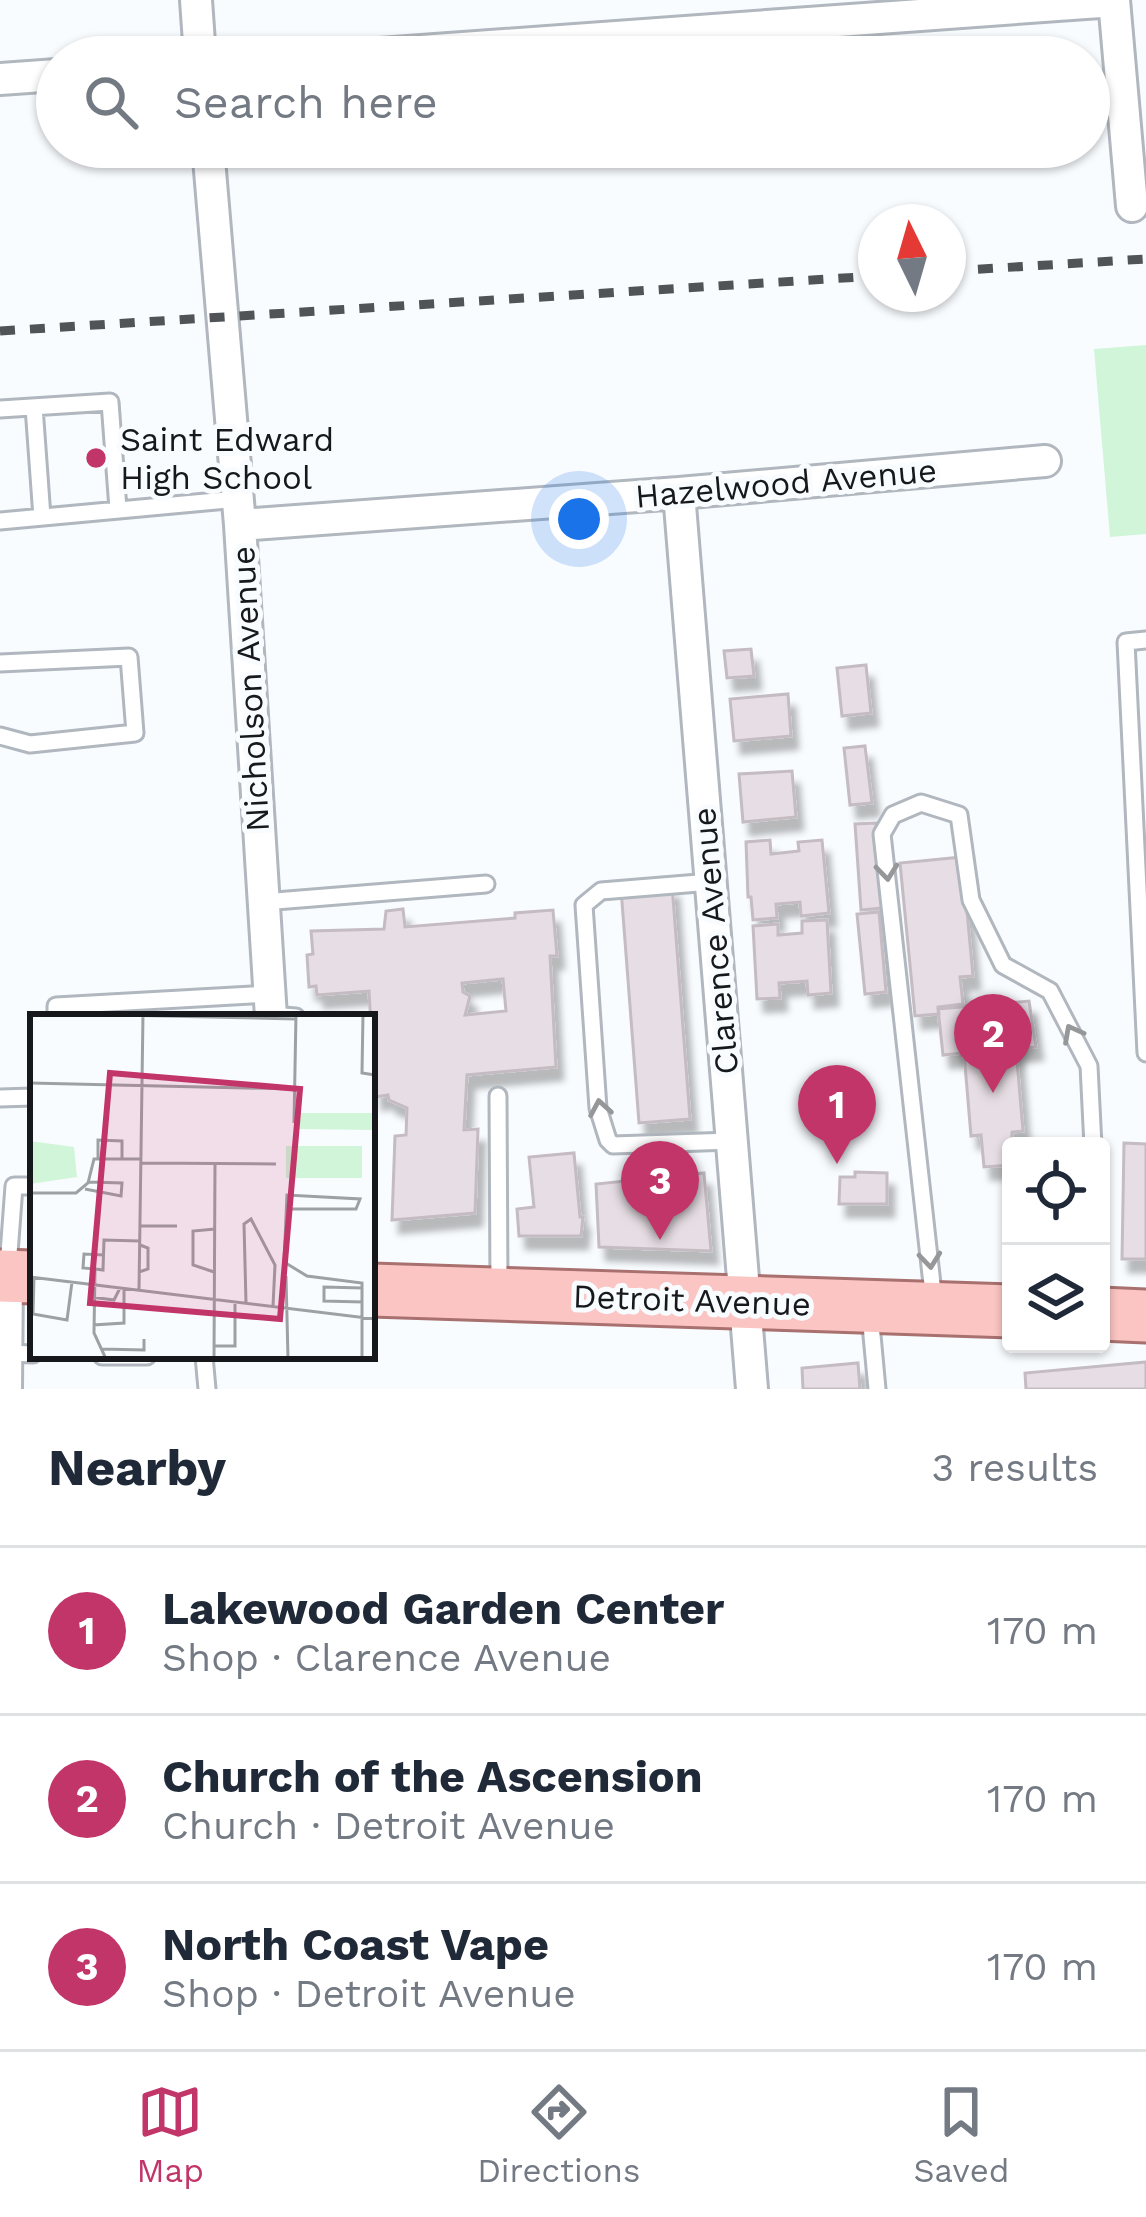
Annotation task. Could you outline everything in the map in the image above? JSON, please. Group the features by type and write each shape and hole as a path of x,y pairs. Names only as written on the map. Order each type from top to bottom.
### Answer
{"main road":[{"name":"Detroit Avenue","path":"375,1290 1002,1311"},
{"path":"1110,1314 1146,1316"}],"street":[{"path":"196,0 199,36"},
{"path":"629,36 1114,1 1132,206"},
{"path":"0,79 36,76"},
{"name":"Nicholson Avenue","path":"210,168 239,512 263,902 276,1011"},
{"name":"Hazelwood Avenue","path":"239,512 680,494 1045,461"},
{"name":"Clarence Avenue","path":"680,494 752,1389"},
{"path":"6,1389 20,1353 13,1276"}],"lane":[{"path":"0,409 110,402 118,509"},
{"path":"34,407 42,517"},
{"path":"0,521 118,509 239,512"},
{"path":"1146,640 1126,642 1138,724 1146,1053"},
{"path":"0,663 129,657 135,733 30,744 0,736"},
{"path":"935,1308 882,834 893,815 921,803 959,815 971,900 1003,965 1050,991 1089,1066 1093,1137"},
{"path":"711,882 601,891 584,905 598,1108 613,1145 732,1141"},
{"path":"263,902 486,884"},
{"path":"56,1014 56,1006 276,1011"},
{"path":"498,1096 499,1294"},
{"path":"0,1098 30,1097"},
{"path":"7,1186 13,1276"},
{"path":"869,1305 877,1389"},
{"path":"203,1359 207,1389"}],"green space":[{"path":"1146,345 1146,534 1110,537 1094,349"}],"building":[{"path":"751,649 754,676 727,678 724,651"},
{"path":"866,665 871,713 842,716 837,668"},
{"path":"788,694 791,736 734,741 730,699"},
{"path":"865,746 872,803 850,805 844,748"},
{"path":"792,771 796,817 743,822 739,774"},
{"path":"876,823 882,908 861,910 855,824"},
{"path":"770,840 771,854 799,851 798,842 822,840 829,913 801,916 800,902 776,904 777,918 753,920 746,842"},
{"path":"962,857 973,976 960,977 963,1004 938,1007 939,1014 915,1016 900,863"},
{"path":"672,885 690,1119 639,1123 621,889"},
{"path":"403,909 405,927 515,918 515,913 553,910 557,956 550,956 556,1067 467,1075 464,1130 478,1129 475,1213 392,1220 395,1136 406,1135 407,1108 388,1095 375,1097 375,1014 370,1014 369,991 317,995 316,986 309,987 311,931 384,929 386,911","holes":["503,979 506,1011 465,1015 470,996 463,992 462,983"]},
{"path":"879,912 886,992 865,994 857,914"},
{"path":"827,920 831,993 808,995 807,981 779,983 780,998 757,999 753,926 778,924 778,935 802,933 802,921"},
{"path":"1029,1001 1036,1047 1016,1049 1023,1131 1002,1137 1002,1166 984,1167 981,1135 971,1136 964,1053 943,1055 938,1009"},
{"path":"1124,1143 1146,1144 1146,1259 1122,1259"},
{"path":"574,1153 581,1236 519,1236 517,1209 534,1207 529,1157"},
{"path":"855,1172 887,1173 887,1204 839,1204 840,1177 855,1177"},
{"path":"704,1173 711,1251 599,1247 596,1184"},
{"path":"1146,1362 1146,1389 1026,1389 1025,1373"},
{"path":"858,1363 860,1389 803,1389 802,1368"}],"railway":[{"path":"966,270 1146,259"},
{"path":"0,331 858,277"}],"place":[{"name":"Saint Edward High School","path":"96,458"},
{"name":"Church of the Ascension","path":"993,1093"},
{"name":"Lakewood Garden Center","path":"837,1164"},
{"name":"North Coast Vape","path":"660,1240"}]}
